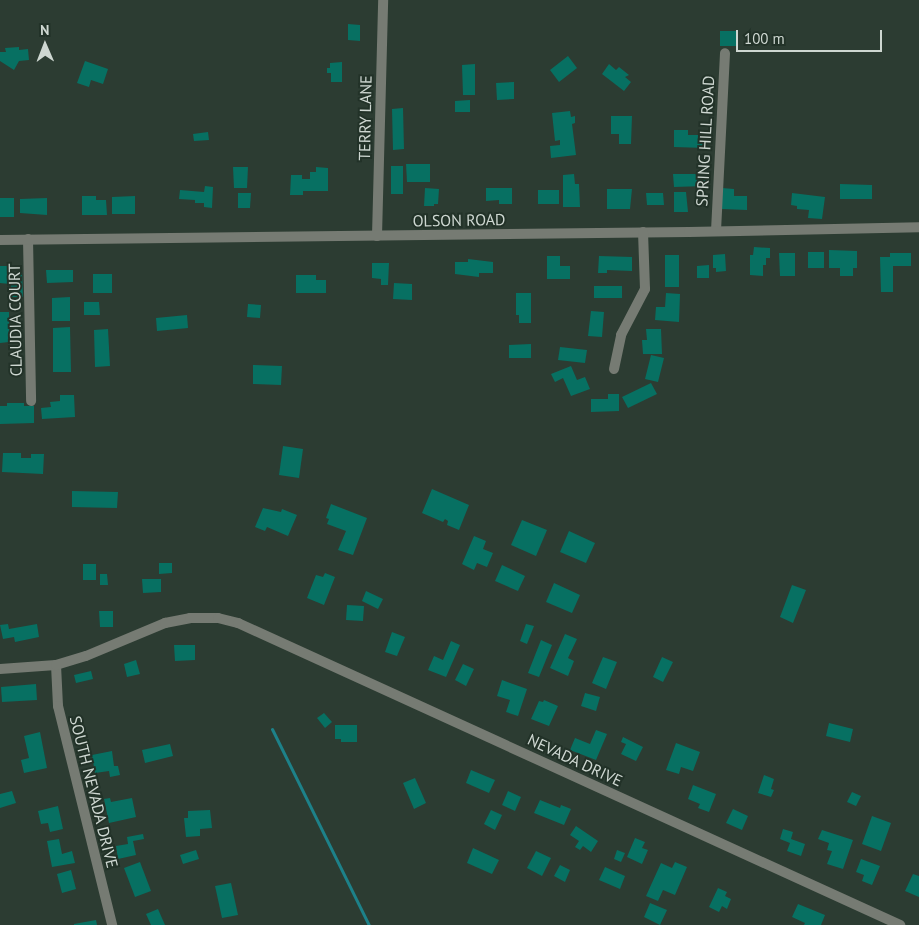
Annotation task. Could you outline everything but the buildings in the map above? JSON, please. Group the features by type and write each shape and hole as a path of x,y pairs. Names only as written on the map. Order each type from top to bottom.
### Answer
{"street":[{"name":"TERRY LANE","path":"377,236 384,0"},
{"name":"SPRING HILL ROAD","path":"716,231 725,53"},
{"name":"OLSON ROAD","path":"0,240 919,227"},
{"path":"614,369 621,335 645,289 643,232"},
{"name":"CLAUDIA COURT","path":"28,239 31,401"},
{"name":"NEVADA DRIVE","path":"56,665 86,656 165,623 190,618 218,618 238,623 900,925"},
{"path":"0,669 56,665"},
{"name":"SOUTH NEVADA DRIVE","path":"56,665 58,706 112,925"}],"waterway":[{"path":"272,729 369,925"}]}
